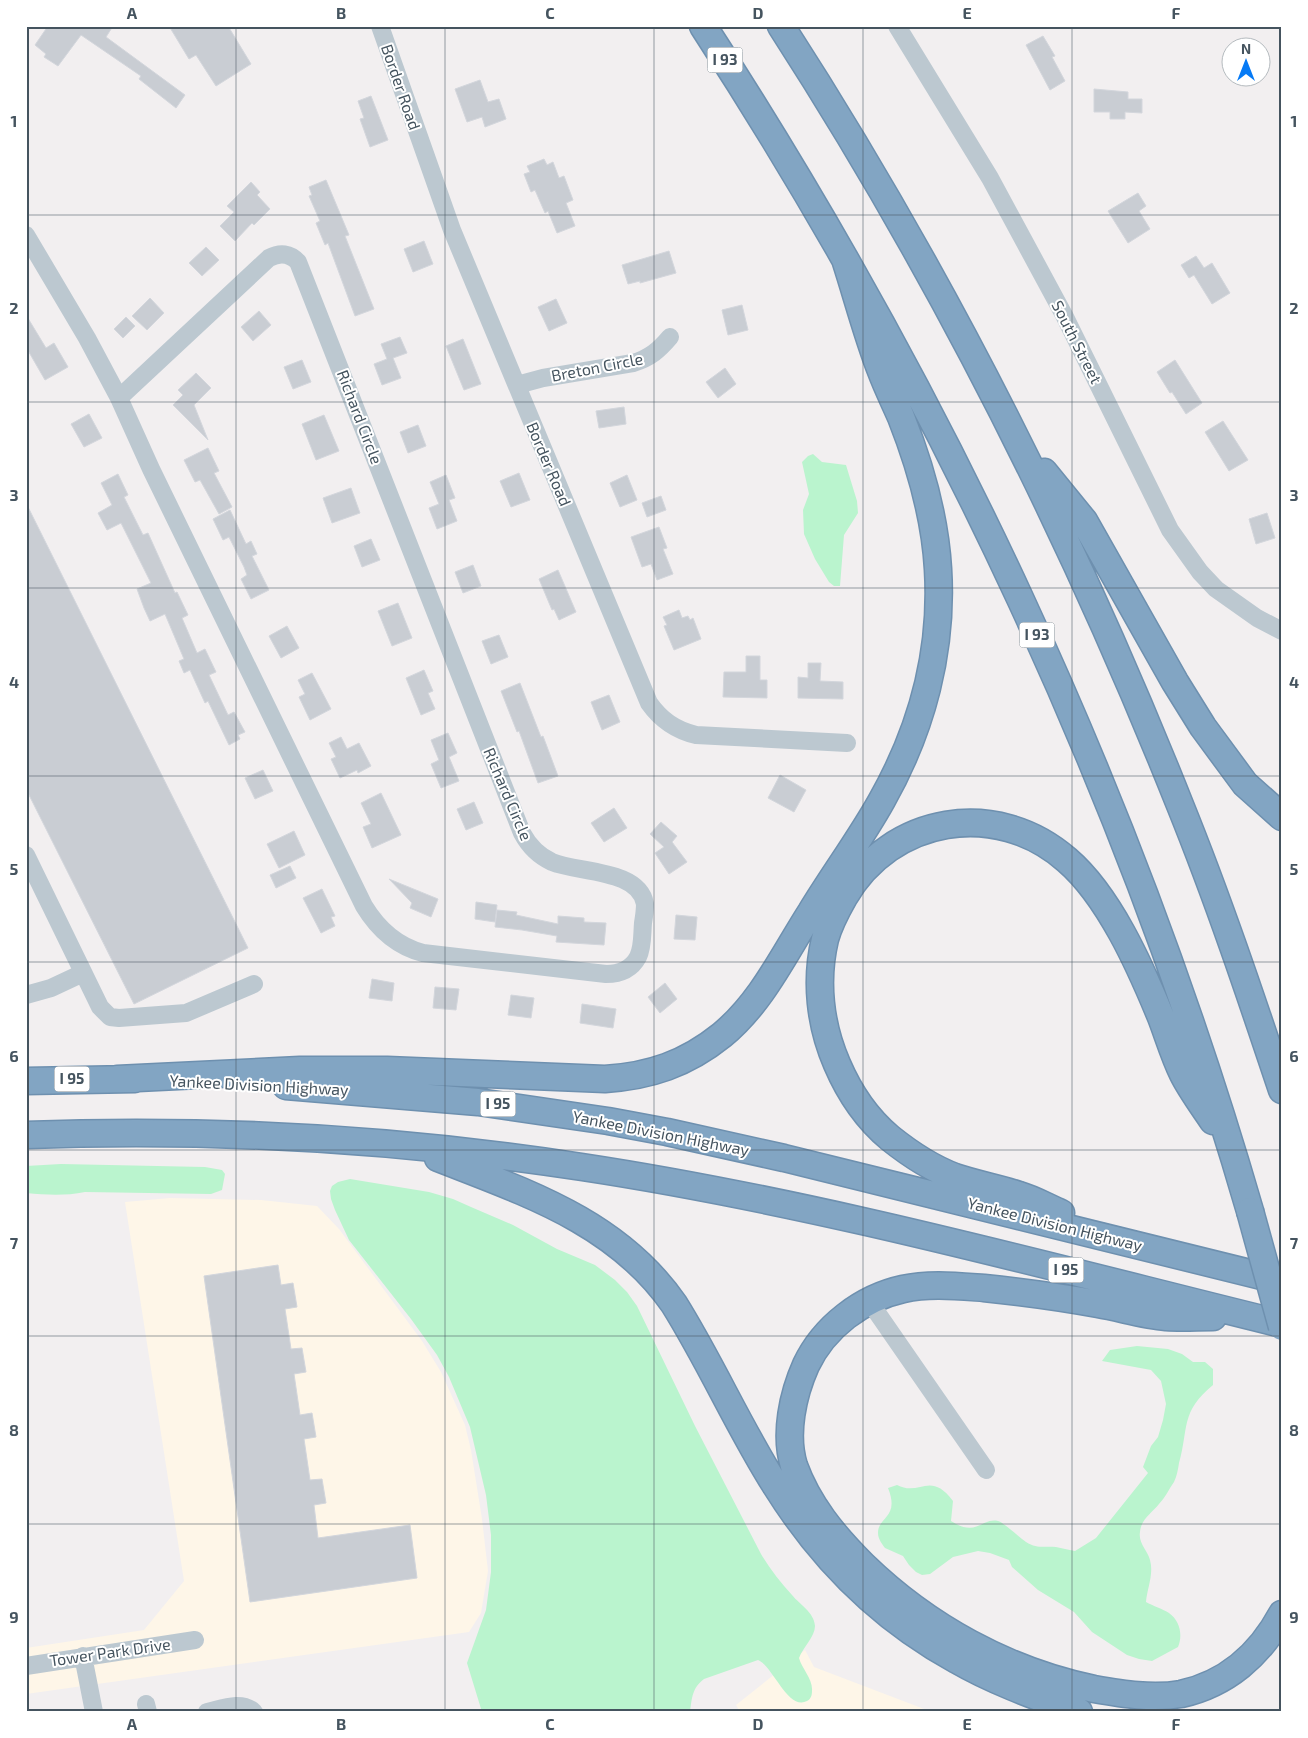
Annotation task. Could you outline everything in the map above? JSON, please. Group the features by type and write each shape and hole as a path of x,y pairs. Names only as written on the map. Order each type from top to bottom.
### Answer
{"highway":[{"name":"I 93","path":"703,26 778,145 897,352 952,457 1004,564 1073,716 1119,829 1164,948 1232,1151 1282,1326"},
{"path":"781,26 833,108 894,211 952,316 1015,437 1087,587 1158,751 1226,928 1282,1090"},
{"path":"117,1079 300,1070 387,1070 605,1080 627,1078 660,1070 700,1051 724,1034 745,1012 778,965 881,803 898,770 922,710 936,642 938,569 932,519 924,487 902,420 881,371 845,259"},
{"path":"1015,437 1084,521 1175,682 1203,727 1245,784 1282,817"},
{"path":"1124,1241 1021,1195 956,1177 932,1167 888,1136 867,1115 851,1093 830,1050 820,997 820,979 825,940 832,920 851,885 878,857 904,838 922,830 948,824 972,822 1010,828 1042,842 1063,856 1091,885 1110,914 1150,992 1183,1074 1232,1151"},
{"name":"Yankee Division Highway","path":"26,1081 117,1079 238,1083 400,1094 478,1102 608,1121 756,1151 1282,1281"},
{"name":"I 95","path":"26,1135 225,1134 405,1146 523,1158 584,1167 760,1199 934,1236 1282,1326"},
{"path":"405,1146 516,1188 563,1210 598,1232 638,1262 661,1285 674,1304 775,1485 807,1532 834,1564 865,1595 889,1615 939,1650 983,1673 1038,1697 1079,1712"},
{"path":"1255,1318 1164,1317 1060,1298 992,1289 944,1286 907,1288 887,1293 869,1301 847,1315 832,1328 810,1356 796,1390 791,1410 791,1452 804,1490 828,1527 873,1574 921,1614 948,1632 974,1646 1044,1676 1080,1686 1113,1692 1146,1696 1166,1696 1184,1693 1201,1688 1222,1678 1244,1663 1267,1638 1282,1614"}],"street":[{"name":"Border Road","path":"380,26 452,230 645,694 654,711 669,724 686,733 696,735 848,743"},
{"name":"South Street","path":"898,26 990,178 1046,280 1170,530 1200,572 1216,589 1257,618 1282,631"},
{"name":"Richard Circle","path":"26,235 87,338 119,398 151,469 364,906 377,926 395,942 422,954 606,974 618,973 629,968 635,962 640,950 645,908 641,894 634,884 624,879 562,865 544,858 533,849 522,834 298,262 293,257 283,254 269,258 119,398"},
{"name":"Breton Circle","path":"516,386 537,379 638,361 658,351 670,337"},
{"path":"26,855 102,1011 110,1017 186,1014 254,984"},
{"path":"26,995 47,990 83,973"},
{"path":"869,1301 986,1470"},
{"name":"Tower Park Drive","path":"26,1666 194,1640"},
{"path":"83,1656 94,1712"},
{"path":"207,1712 242,1706 254,1712"}],"shaded area":[{"path":"170,1198 261,1200 317,1206 339,1229 422,1341 441,1372 465,1425 471,1450 488,1571 481,1613 469,1632 26,1694 26,1648 144,1630 184,1581 125,1202"},
{"path":"805,1650 814,1667 932,1712 740,1712 736,1705"}],"green space":[{"path":"813,454 822,462 846,465 857,501 858,513 844,535 840,586 834,586 829,582 815,559 804,534 803,510 809,494 802,462"},
{"path":"61,1164 205,1167 222,1170 225,1174 222,1190 211,1194 85,1192 56,1195 26,1193 26,1166"},
{"path":"350,1179 429,1192 453,1199 513,1225 557,1249 595,1265 627,1292 637,1306 695,1426 761,1554 780,1581 806,1609 814,1621 815,1626 811,1638 799,1658 812,1687 810,1698 807,1701 793,1700 764,1664 758,1660 700,1682 692,1698 690,1712 482,1712 467,1663 486,1610 491,1572 491,1535 486,1495 470,1427 449,1377 437,1355 349,1240 335,1210 330,1191 332,1186 338,1182"},
{"path":"1137,1346 1168,1349 1182,1354 1193,1362 1205,1362 1213,1369 1213,1385 1202,1395 1190,1412 1175,1480 1163,1499 1145,1520 1140,1532 1140,1540 1151,1565 1146,1602 1169,1613 1176,1620 1180,1628 1178,1647 1152,1661 1127,1655 1092,1632 1074,1612 1038,1590 1012,1567 1009,1560 990,1553 978,1551 953,1557 930,1574 922,1575 909,1565 903,1556 885,1548 880,1541 879,1527 888,1515 892,1505 888,1488 897,1485 905,1488 931,1485 938,1487 953,1501 951,1521 967,1528 998,1521 1034,1546 1056,1547 1075,1551 1096,1538 1148,1473 1143,1467 1151,1446 1158,1437 1163,1420 1166,1404 1161,1381 1151,1370 1102,1361 1110,1350"}],"building":[{"path":"48,26 113,26 106,37 185,95 176,108 139,79 141,76 81,35 58,66 44,57 46,54 35,45"},
{"path":"169,26 228,26 251,64 216,86 196,55 189,59"},
{"path":"1043,36 1055,56 1052,57 1065,81 1050,90 1026,45"},
{"path":"480,80 488,102 499,99 506,119 485,127 482,117 467,122 455,89"},
{"path":"1094,89 1128,92 1128,99 1142,99 1142,113 1125,112 1125,119 1110,119 1110,112 1094,112"},
{"path":"371,96 388,140 370,147 360,119 364,118 358,101"},
{"path":"544,159 547,165 553,162 559,178 564,176 573,200 566,203 575,226 557,233 548,211 545,213 535,190 531,192 524,174 530,172 527,166"},
{"path":"326,180 349,235 345,236 374,309 355,316 328,243 325,245 316,223 320,221 309,196 312,195 309,187"},
{"path":"251,182 260,192 257,195 270,209 254,225 252,223 235,241 220,226 234,212 227,206"},
{"path":"1138,193 1146,206 1139,211 1150,229 1128,243 1108,211"},
{"path":"424,241 433,264 413,272 404,249"},
{"path":"206,247 219,260 202,276 189,263"},
{"path":"669,251 676,273 640,283 640,281 628,284 622,265"},
{"path":"1196,256 1204,268 1212,263 1230,293 1212,304 1194,275 1189,278 1181,265"},
{"path":"150,298 164,313 147,330 132,316"},
{"path":"556,299 567,323 549,331 538,307"},
{"path":"742,305 748,330 728,335 722,310"},
{"path":"259,311 271,325 253,341 241,327"},
{"path":"26,315 46,348 54,343 68,367 45,380 26,347"},
{"path":"126,317 135,326 123,338 114,329"},
{"path":"400,337 407,353 393,358 401,378 382,385 374,364 387,359 381,344"},
{"path":"463,339 481,384 464,390 446,346"},
{"path":"302,360 311,382 293,389 284,367"},
{"path":"1175,360 1202,403 1186,414 1157,372"},
{"path":"725,368 736,384 718,398 706,382"},
{"path":"196,373 211,388 194,405 208,440 173,405 183,395 178,390"},
{"path":"624,407 626,424 599,428 596,411"},
{"path":"89,414 102,438 84,447 71,424"},
{"path":"324,415 339,451 316,460 302,424"},
{"path":"1223,421 1248,460 1229,471 1205,432"},
{"path":"418,425 426,446 408,453 400,432"},
{"path":"208,448 219,471 214,473 232,507 219,514 200,480 195,482 184,460"},
{"path":"519,473 530,500 511,507 500,481"},
{"path":"118,474 128,495 124,497 143,535 148,533 175,593 177,592 188,615 182,618 197,653 205,649 216,672 209,675 228,715 234,712 245,732 238,735 240,739 229,745 208,701 205,703 190,670 184,673 179,661 184,659 165,614 150,621 137,589 151,583 121,523 107,530 98,513 112,505 101,483"},
{"path":"446,475 455,498 449,500 457,521 437,529 429,508 439,504 430,482"},
{"path":"627,475 637,500 620,507 610,483"},
{"path":"351,488 360,513 332,523 323,498"},
{"path":"661,496 666,510 647,517 642,503"},
{"path":"26,503 248,948 134,1004 26,789"},
{"path":"230,510 246,544 251,541 257,554 252,556 269,590 251,599 241,579 247,575 244,567 229,537 223,540 213,519"},
{"path":"1267,513 1275,538 1256,544 1249,519"},
{"path":"659,527 667,548 663,549 673,574 657,580 651,564 642,567 631,537"},
{"path":"371,539 380,560 362,567 354,546"},
{"path":"473,565 481,586 463,593 455,572"},
{"path":"558,570 576,612 559,620 554,609 552,610 539,579"},
{"path":"398,603 412,638 392,646 378,611"},
{"path":"679,610 682,618 688,616 690,620 693,618 701,639 674,650 664,626 667,625 663,617"},
{"path":"287,626 299,648 281,658 269,636"},
{"path":"499,635 508,657 491,664 482,641"},
{"path":"746,656 760,656 760,680 767,680 767,698 723,697 724,672 746,672"},
{"path":"808,663 821,663 820,681 843,682 843,699 798,698 798,677 808,678"},
{"path":"424,670 433,691 428,693 435,709 421,715 406,678"},
{"path":"312,673 331,709 310,720 299,697 305,694 298,680"},
{"path":"520,683 558,776 538,783 519,731 517,732 501,691"},
{"path":"609,695 620,722 602,730 591,702"},
{"path":"448,733 457,753 449,757 459,781 441,788 431,764 439,760 431,740"},
{"path":"341,737 347,749 359,743 371,766 358,773 357,770 340,778 331,759 336,757 329,743"},
{"path":"263,770 273,791 255,799 245,778"},
{"path":"780,775 806,790 794,812 768,798"},
{"path":"381,793 401,835 372,848 363,827 371,824 361,803"},
{"path":"474,802 483,823 466,830 457,809"},
{"path":"614,808 627,828 604,842 591,823"},
{"path":"661,822 677,836 672,842 687,862 669,874 655,853 664,847 650,834"},
{"path":"294,831 305,855 279,868 267,844"},
{"path":"290,866 296,878 276,888 270,875"},
{"path":"389,879 438,899 431,917 410,908 412,903"},
{"path":"322,889 335,916 331,917 335,926 321,933 303,898"},
{"path":"476,902 497,905 495,922 475,919"},
{"path":"497,910 517,912 516,915 558,924 558,916 584,918 584,922 606,923 604,945 556,942 557,936 495,927"},
{"path":"676,915 697,917 695,940 674,939"},
{"path":"372,979 394,983 392,1001 369,998"},
{"path":"665,983 677,999 660,1013 648,997"},
{"path":"435,987 459,989 456,1010 433,1008"},
{"path":"511,995 534,998 531,1018 508,1015"},
{"path":"582,1004 616,1009 613,1028 580,1023"},
{"path":"278,1265 281,1285 293,1283 297,1307 285,1309 291,1349 302,1348 306,1372 294,1374 300,1415 312,1413 316,1437 304,1439 310,1480 322,1479 326,1503 314,1505 318,1538 410,1525 417,1578 250,1602 204,1276"}]}
